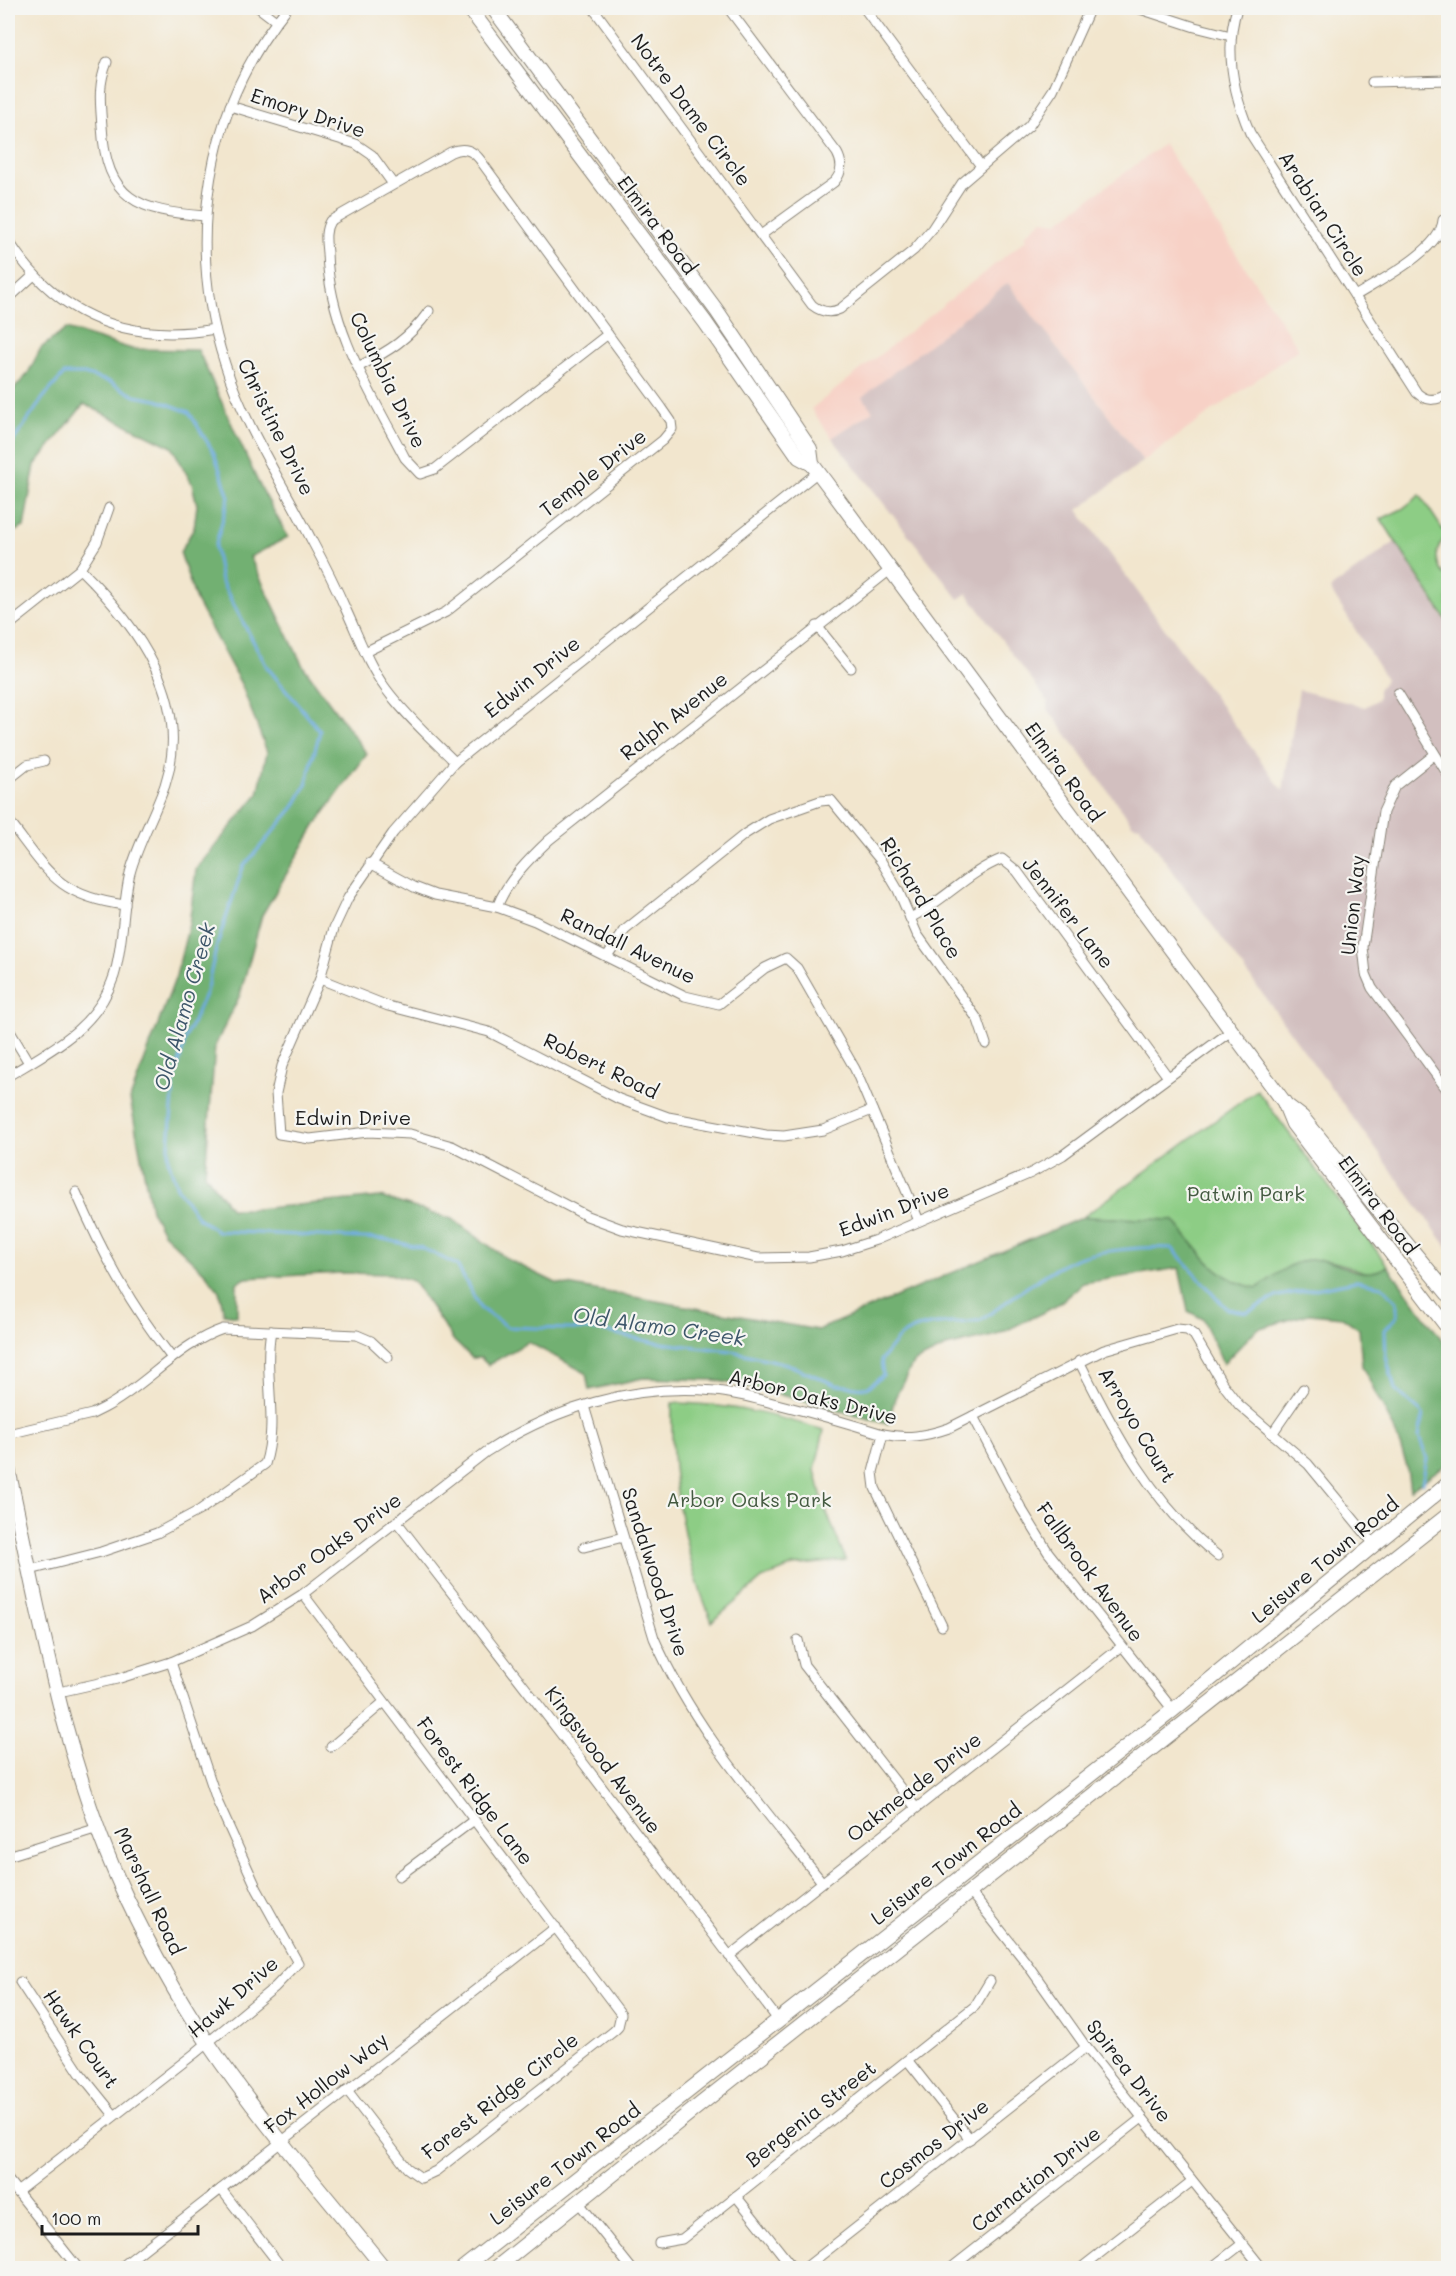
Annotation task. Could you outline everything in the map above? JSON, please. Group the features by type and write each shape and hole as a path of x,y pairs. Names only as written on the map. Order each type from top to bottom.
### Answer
{"main road":[{"name":"Elmira Road","path":"469,8 705,322 799,457 815,468 1284,1102 1299,1133 1449,1328"},
{"name":"Elmira Road","path":"493,8 717,311 810,449 815,468"},
{"name":"Elmira Road","path":"1284,1102 1302,1117 1449,1294"},
{"name":"Marshall Road","path":"8,1469 58,1692 98,1828 149,1942 207,2042 384,2268"},
{"name":"Leisure Town Road","path":"463,2268 1173,1710 1449,1484"},
{"name":"Leisure Town Road","path":"496,2268 1449,1515"},
{"path":"1147,1753 1171,1720 1173,1710"},
{"path":"971,1893 970,1886 975,1878 1061,1798"},
{"path":"702,2103 766,2044 779,2021"}],"street":[{"path":"258,8 276,21"},
{"name":"Christine Drive","path":"287,8 276,21 249,66 230,106 210,173 203,244 208,296 215,329 239,401 330,575 365,652 392,697 455,762"},
{"name":"Notre Dame Circle","path":"593,8 812,306 824,312 836,311 924,240 962,183 981,166"},
{"path":"728,8 837,153 841,163 841,170 834,182 761,235"},
{"path":"864,8 981,166 1018,137 1037,115 1053,90 1090,8"},
{"path":"1137,8 1231,36"},
{"name":"Arabian Circle","path":"1236,8 1231,36 1235,89 1250,133 1417,393 1423,399 1431,400 1449,393"},
{"path":"107,62 99,82 104,149 113,177 129,196 153,210 205,216"},
{"path":"1372,82 1449,80"},
{"name":"Emory Drive","path":"230,106 356,144 372,155 393,184"},
{"name":"Columbia Drive","path":"470,150 456,150 336,216 330,221 326,231 329,281 334,308 357,367 405,458 420,474 435,469 608,334"},
{"name":"Temple Drive","path":"365,652 446,612 663,440 672,429 671,421 479,158 470,150"},
{"path":"1355,296 1426,248 1443,230 1443,220"},
{"path":"8,240 34,275 54,295 76,309 115,325 152,333 188,334 215,329"},
{"path":"8,300 34,275"},
{"path":"357,367 402,342 414,332 429,310"},
{"name":"Edwin Drive","path":"815,468 455,762 370,863 348,898 334,928 321,979 282,1065 276,1093 279,1134 310,1139 368,1132 410,1134 452,1146 587,1216 622,1229 758,1258 809,1257 842,1251 1031,1173 1063,1155 1231,1031"},
{"path":"8,626 80,569 97,542 109,508"},
{"path":"8,1076 71,1037 88,1021 103,1001 114,975 130,872 169,770 172,749 170,710 164,685 144,647 107,597 80,569"},
{"name":"Ralph Avenue","path":"497,907 508,886 549,840 890,570"},
{"path":"817,626 852,668"},
{"path":"1398,693 1434,755 1449,775"},
{"name":"Union Way","path":"1434,755 1395,786 1383,812 1364,932 1363,962 1372,988 1449,1091"},
{"path":"8,780 27,765 44,761"},
{"name":"Richard Place","path":"607,956 625,930 745,834 770,819 825,800 836,803 881,861 933,957 978,1020 986,1044"},
{"path":"8,819 48,871 62,884 78,895 125,905"},
{"name":"Jennifer Lane","path":"910,918 925,911 989,864 1002,859 1017,871 1168,1077"},
{"name":"Randall Avenue","path":"370,863 414,887 435,895 497,907 571,937 685,996 719,1004 765,968 786,958 797,968 855,1069 919,1221"},
{"name":"Robert Road","path":"321,979 388,1006 489,1032 619,1099 668,1117 784,1136 823,1130 872,1110"},
{"path":"8,1028 29,1063"},
{"path":"76,1192 125,1293 172,1358"},
{"path":"8,1434 104,1408 172,1358 210,1333 223,1329 357,1335 371,1341 388,1357"},
{"name":"Arbor Oaks Drive","path":"58,1692 117,1679 171,1662 252,1626 303,1594 486,1452 513,1434 562,1412 625,1394 675,1389 716,1391 749,1396 883,1434 904,1438 928,1435 973,1416 1079,1361 1147,1336 1177,1329 1186,1330 1198,1339 1234,1400 1314,1471 1374,1544"},
{"path":"30,1570 100,1552 157,1533 200,1510 265,1464 271,1404 268,1346 271,1331"},
{"name":"Arroyo Court","path":"1079,1361 1144,1477 1163,1503 1202,1544 1218,1556"},
{"path":"1272,1434 1303,1389"},
{"name":"Sandalwood Drive","path":"584,1406 654,1638 684,1700 704,1731 822,1882"},
{"name":"Fallbrook Avenue","path":"973,1416 1021,1508 1048,1552 1173,1710"},
{"path":"883,1434 873,1472 875,1488 942,1626"},
{"name":"Kingswood Avenue","path":"397,1522 779,2021"},
{"path":"584,1548 623,1537"},
{"name":"Forest Ridge Lane","path":"303,1594 619,2008"},
{"path":"798,1640 804,1665 916,1808"},
{"name":"Oakmeade Drive","path":"729,1956 1121,1647"},
{"name":"Hawk Drive","path":"17,2192 275,1987 298,1963 233,1839 206,1770 171,1662"},
{"path":"331,1747 384,1702"},
{"path":"399,1876 474,1820"},
{"path":"8,1856 98,1828"},
{"name":"Spirea Drive","path":"971,1893 1025,1961 1086,2047 1262,2268"},
{"name":"Fox Hollow Way","path":"120,2268 556,1927"},
{"name":"Bergenia Street","path":"659,2242 682,2239 908,2061 975,2006 990,1981"},
{"name":"Hawk Court","path":"20,1982 81,2073 114,2115"},
{"name":"Forest Ridge Circle","path":"348,2090 407,2168 421,2178 436,2171 618,2027 621,2014 619,2008"},
{"name":"Cosmos Drive","path":"805,2268 1086,2047"},
{"path":"908,2061 970,2139"},
{"name":"Carnation Drive","path":"951,2268 1142,2118"},
{"path":"8,2180 78,2268"},
{"path":"1081,2268 1192,2181"},
{"path":"220,2189 282,2268"},
{"path":"736,2196 793,2268"},
{"path":"579,2203 631,2268"},
{"path":"1211,2268 1242,2244"}],"shaded area":[{"path":"1164,144 1299,349 1143,461 1008,283 863,397 873,411 832,438 811,409 1027,239 1025,235 1043,220 1058,222"},
{"path":"1008,283 1143,461 1078,510 1283,791 1299,690 1365,707 1378,699 1378,690 1386,679 1330,589 1395,542 1448,625 1448,1248 1140,826 1133,825 1048,709 1048,702 967,593 959,599 832,438 873,411 862,397"}],"green space":[{"path":"66,329 132,349 198,350 258,482 288,537 250,557 303,666 367,754 318,821 262,915 240,995 215,1046 205,1174 231,1209 256,1209 380,1197 452,1219 509,1260 556,1283 818,1330 1083,1217 1173,1220 1209,1263 1230,1279 1257,1288 1287,1267 1301,1261 1318,1260 1366,1272 1388,1266 1448,1348 1448,1463 1410,1490 1406,1463 1394,1429 1362,1366 1359,1329 1342,1317 1309,1314 1257,1329 1223,1364 1203,1319 1188,1311 1179,1268 1083,1283 1056,1306 997,1335 946,1347 913,1363 895,1398 888,1424 755,1388 713,1380 643,1378 589,1390 586,1373 528,1342 488,1365 481,1358 472,1358 454,1341 413,1281 390,1274 341,1273 246,1278 237,1283 237,1316 224,1314 219,1291 206,1274 163,1233 151,1210 130,1099 176,976 189,924 196,869 258,794 267,752 242,686 196,601 180,552 194,528 197,505 192,484 172,447 84,404 35,465 24,527 8,534 8,395 27,375 41,348"},
{"path":"1420,495 1447,536 1439,546 1437,557 1440,568 1448,578 1448,623 1381,519 1402,509"},
{"name":"Patwin Park","path":"1257,1090 1388,1266 1374,1274 1333,1262 1320,1261 1291,1270 1257,1288 1230,1279 1209,1263 1173,1220 1083,1217"},
{"name":"Arbor Oaks Park","path":"672,1403 711,1405 749,1411 824,1430 815,1470 824,1506 846,1560 793,1566 762,1579 712,1622 693,1569 680,1515 673,1459"}],"waterway":[{"name":"Old Alamo Creek","path":"8,449 43,398 64,374 84,374 110,382 135,396 157,400 189,412 214,453 229,497 215,547 221,581 267,667 320,731 306,785 294,807 243,867 217,945 206,992 186,1037 174,1082 168,1159 177,1187 198,1218 217,1231 383,1239 422,1248 457,1265 480,1308 507,1327 598,1330 652,1342 732,1351 787,1364 836,1385 867,1388 883,1375 881,1360 899,1338 908,1332 939,1324 981,1320 1048,1273 1071,1261 1093,1254 1135,1248 1172,1248 1227,1309 1247,1312 1278,1296 1356,1281 1382,1286 1397,1302 1397,1316 1385,1330 1386,1357 1395,1389 1423,1414 1419,1437 1427,1459 1422,1483"}]}
